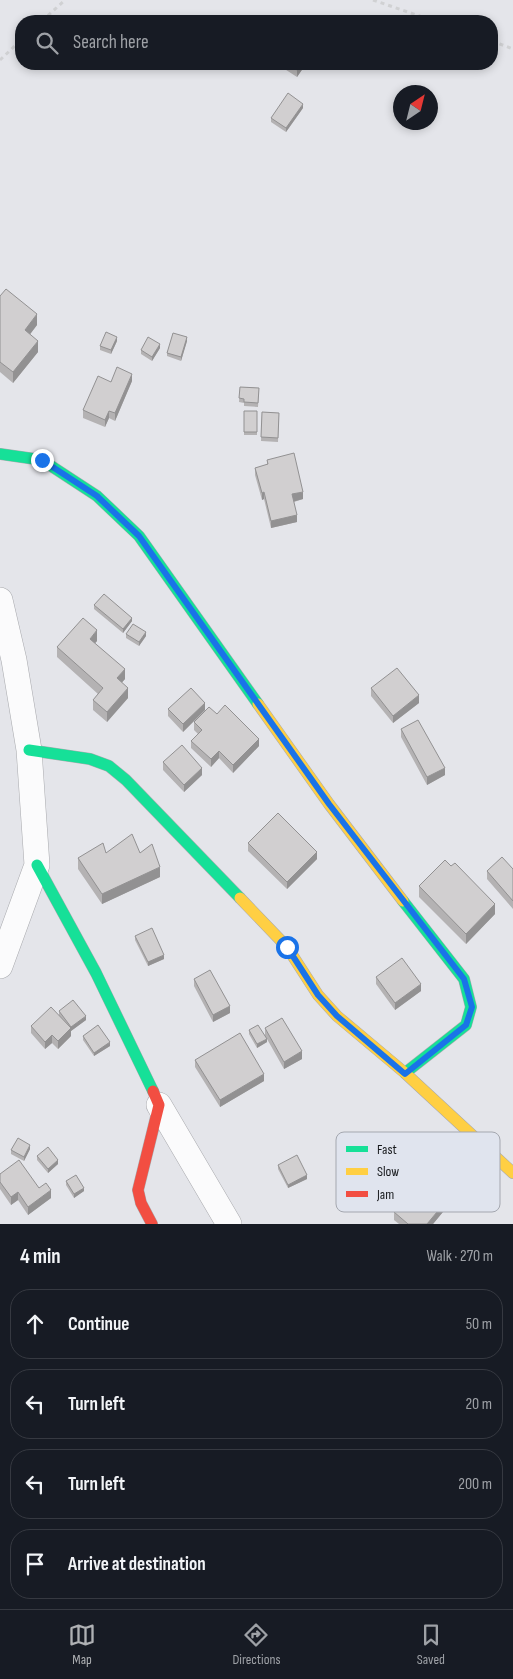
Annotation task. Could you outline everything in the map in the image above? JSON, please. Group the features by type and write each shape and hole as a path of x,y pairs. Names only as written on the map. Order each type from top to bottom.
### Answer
{"street":[{"path":"0,454 42,460 97,496 139,536 329,804 464,979 472,1007 466,1025 405,1074"},
{"path":"0,600 14,660 29,750 37,865 0,966"},
{"path":"29,750 90,759 109,766 126,780 287,947 318,995 337,1016 405,1074 468,1132"},
{"path":"37,865 96,973 159,1105 229,1224"},
{"path":"152,1224 141,1203 138,1190 159,1105"},
{"path":"500,1161 513,1173"}],"path":[{"path":"49,15 65,0"},
{"path":"373,0 417,15"},
{"path":"498,43 513,49"},
{"path":"0,60 15,46"}],"building":[{"path":"288,93 303,104 286,128 271,118"},
{"path":"6,289 37,314 25,330 38,341 13,372 0,362 0,296"},
{"path":"106,332 117,337 111,350 100,346"},
{"path":"173,333 187,337 181,357 167,353"},
{"path":"148,337 160,344 152,357 141,350"},
{"path":"117,367 132,374 115,413 109,411 105,420 83,410 98,376 111,382"},
{"path":"240,387 259,388 258,403 244,402 244,399 239,398"},
{"path":"244,411 257,411 257,432 244,432"},
{"path":"262,412 279,413 278,438 261,437"},
{"path":"294,453 303,492 292,494 297,515 271,521 264,492 262,493 255,468 268,464 267,460"},
{"path":"104,594 132,618 123,629 94,605"},
{"path":"83,618 97,630 90,639 125,669 117,678 128,688 107,712 93,700 103,688 57,647"},
{"path":"133,624 146,632 139,642 126,634"},
{"path":"397,668 419,695 393,716 371,688"},
{"path":"191,688 205,703 183,724 168,709"},
{"path":"225,705 259,739 233,765 219,751 211,759 191,741 202,730 194,722 209,707 217,714"},
{"path":"418,720 445,768 427,777 401,729"},
{"path":"182,745 202,768 184,785 163,762"},
{"path":"278,813 317,852 287,882 248,843"},
{"path":"132,834 140,853 152,844 160,867 102,894 78,858 103,843 106,853"},
{"path":"502,857 513,869 513,901 487,871"},
{"path":"445,860 451,866 455,863 495,904 466,934 419,886"},
{"path":"152,928 164,955 148,962 135,936"},
{"path":"402,958 421,984 395,1003 376,977"},
{"path":"210,970 230,1006 213,1015 194,979"},
{"path":"73,1000 86,1016 71,1027 59,1011"},
{"path":"51,1007 71,1028 58,1041 52,1035 45,1042 31,1026"},
{"path":"282,1018 302,1051 284,1062 265,1028"},
{"path":"98,1025 110,1042 94,1053 83,1036"},
{"path":"258,1025 267,1039 257,1044 249,1030"},
{"path":"240,1033 264,1074 220,1100 195,1060"},
{"path":"18,1138 30,1145 24,1157 11,1150"},
{"path":"48,1147 58,1160 48,1169 37,1156"},
{"path":"297,1155 307,1175 288,1185 278,1165"},
{"path":"19,1160 39,1188 46,1183 51,1190 28,1207 18,1192 11,1197 0,1182 0,1174"},
{"path":"76,1175 84,1188 74,1194 66,1181"},
{"path":"394,1212 437,1212 427,1224 408,1224"}],"traffic: fast":[{"path":"0,454 42,460 97,496 139,536 258,704"},
{"path":"29,750 90,759 109,766 126,780 240,898"},
{"path":"37,865 96,973 153,1091"},
{"path":"403,901 464,979 471,1007 466,1025 405,1073"}],"traffic: slow":[{"path":"258,704 329,804 403,901"},
{"path":"240,898 287,947 318,995 337,1016 405,1073 469,1132"},
{"path":"500,1161 513,1173"}],"traffic: jam":[{"path":"152,1224 141,1203 138,1190 159,1105 153,1091"}],"route":[{"path":"42,460 97,496 139,536 329,804 464,979 472,1007 466,1025 405,1074 337,1016 318,995 287,947"}]}
